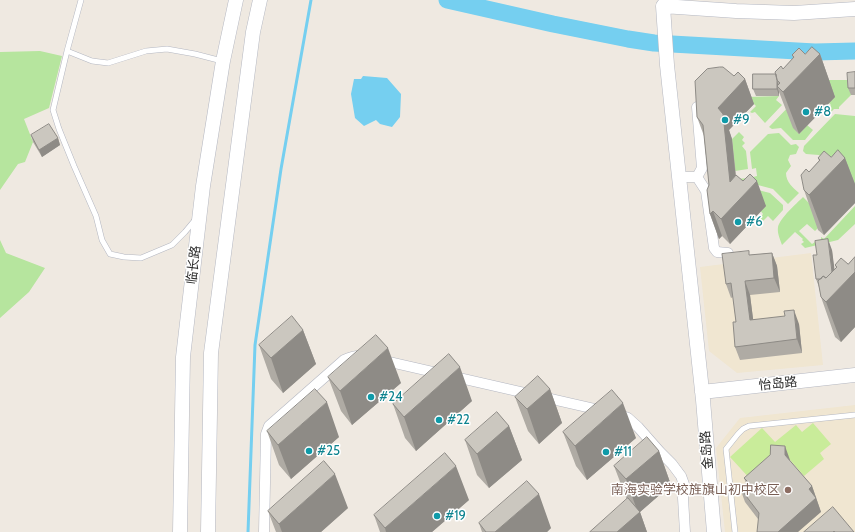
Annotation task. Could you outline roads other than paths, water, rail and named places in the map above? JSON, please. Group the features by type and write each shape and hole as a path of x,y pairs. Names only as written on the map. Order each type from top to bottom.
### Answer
{"main road":[{"name":"临长路","path":"180,532 182,357 200,213 223,61 236,0"},
{"path":"208,532 211,352 252,40 260,0"},
{"name":"金岛路","path":"714,532 702,396 667,65 663,6 775,12 855,9"},
{"name":"怡岛路","path":"702,396 855,375"},
{"path":"702,396 855,384"}],"street":[{"path":"697,177 702,168 697,104 698,95"},
{"path":"679,177 697,177"},
{"path":"697,177 706,191 714,248 717,252 728,253"},
{"path":"264,532 266,434 269,426 344,360 351,356 358,355 617,414 628,418 672,464 681,476 685,487 683,498 685,532"}],"lane":[{"path":"81,0 53,110 59,130 96,216 102,240 110,254 124,258 141,258 172,245 185,232 200,213"},
{"path":"67,51 92,61 108,62 146,51 167,49 223,61"},
{"path":"735,532 726,449 743,428 749,426 855,415"}],"water":[{"path":"363,76 387,78 401,94 400,117 392,127 380,124 376,120 364,126 355,118 351,94 354,79 361,79"}],"waterway":[{"path":"248,532 255,345 281,169 311,0"},
{"path":"447,0 553,24 654,43 815,52 855,51"}],"place":[{"name":"#8","path":"806,112"},
{"name":"#9","path":"725,120"},
{"name":"#6","path":"738,222"},
{"name":"#24","path":"371,397"},
{"name":"#22","path":"439,420"},
{"name":"#25","path":"309,451"},
{"name":"#11","path":"606,452"},
{"name":"南海实验学校旌旗山初中校区","path":"788,490"},
{"name":"#19","path":"437,516"}]}
